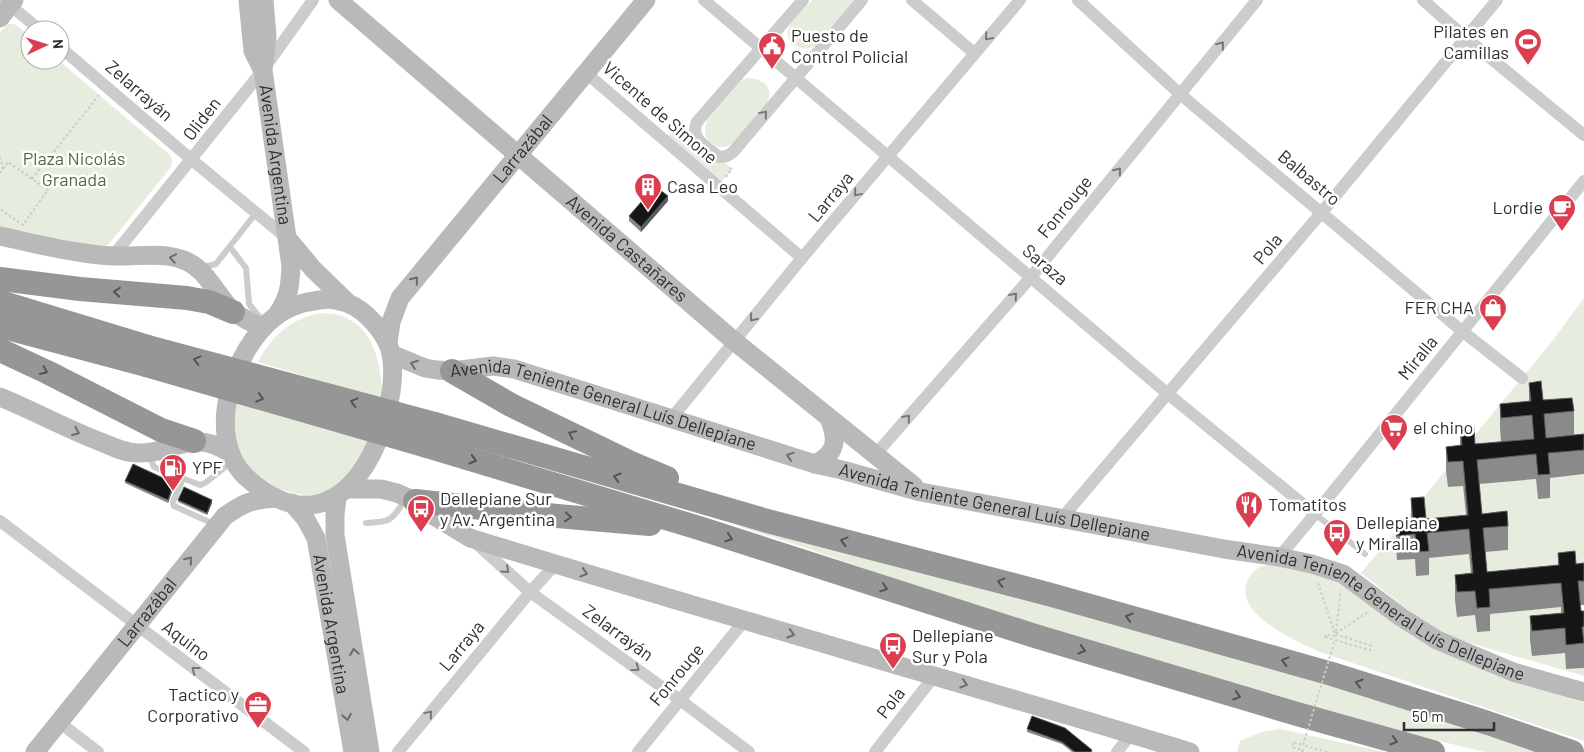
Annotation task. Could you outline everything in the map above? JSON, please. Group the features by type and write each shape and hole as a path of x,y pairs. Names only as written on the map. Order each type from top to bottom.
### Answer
{"highway":[{"path":"0,279 80,289 187,298 209,302 234,312"},
{"path":"0,302 147,356"},
{"path":"0,326 147,356 431,435 1048,594 1332,674 1488,723 1572,752"},
{"path":"0,350 161,430 194,441"},
{"path":"452,370 511,405 631,463 764,520"},
{"path":"431,435 699,528 1035,636 1297,714 1433,752"},
{"path":"411,499 557,516 699,528"}],"street":[{"name":"Avenida Argentina","path":"248,0 253,51 263,70"},
{"name":"Avenida Argentina","path":"232,457 226,432 229,392 244,354 288,296 290,281 288,240 263,70 267,36 264,0"},
{"name":"Oliden","path":"113,256 263,70 313,0"},
{"name":"Avenida Castañares","path":"338,0 734,341 921,492"},
{"name":"Larrazábal","path":"35,752 225,516 241,504 258,500 313,505 326,502 342,493 362,470 383,427 389,404 392,380 389,349 391,322 400,298 646,0"},
{"name":"Saraza","path":"704,0 1168,394 1315,514"},
{"path":"761,48 803,0"},
{"path":"796,78 862,0"},
{"path":"912,0 974,53"},
{"name":"Larraya","path":"671,418 802,258 1020,0"},
{"name":"Balbastro","path":"1078,0 1180,94 1462,331 1522,378"},
{"name":"Fonrouge","path":"875,455 1031,276 1257,0"},
{"path":"1423,0 1584,135"},
{"name":"Pola","path":"1062,518 1322,212 1497,0"},
{"path":"7,6 26,20"},
{"name":"Vicente de Simone","path":"761,48 697,122 694,132 696,137 718,157 727,156 733,152 796,78"},
{"name":"Zelarrayán","path":"70,55 288,240"},
{"name":"Vicente de Simone","path":"585,72 802,258"},
{"name":"Miralla","path":"1279,557 1584,180"},
{"path":"0,236 67,250 113,256 173,257 186,261 198,268 234,312 268,323 292,306 310,300 329,299 355,307"},
{"name":"Avenida Argentina","path":"288,240 313,269 378,328 389,349"},
{"name":"Larrazábal","path":"355,307 376,310 400,298"},
{"name":"Avenida Teniente General Luís Dellepiane","path":"389,349 425,368 452,370 493,366 514,370 815,464 921,492 1312,564 1343,574 1401,618 1437,640 1513,672 1584,692"},
{"path":"1,398 73,431 135,453 148,453 194,441 219,446 232,457 244,475 259,488 284,501"},
{"path":"815,464 830,454 834,446 835,437 829,418"},
{"path":"342,493 380,489 397,493 411,499 470,538 1190,752"},
{"name":"Avenida Argentina","path":"342,493 335,535 370,752"},
{"name":"Avenida Argentina","path":"284,501 305,518 316,538 353,752"},
{"name":"Aquino","path":"0,521 304,752"},
{"name":"Zelarrayán","path":"470,538 530,592 749,752"},
{"name":"Larraya","path":"398,752 530,592 556,564"},
{"name":"Fonrouge","path":"638,752 744,621"},
{"name":"Pola","path":"875,752 935,675"},
{"path":"58,722 98,752"},
{"path":"1117,752 1131,734"}],"lane":[{"path":"198,268 216,264 256,213"},
{"path":"230,246 246,268 249,304 257,315 268,323"},
{"path":"148,453 154,467 200,484 205,484 232,457"},
{"path":"183,478 173,502 174,506 217,526"},
{"path":"366,523 385,522 411,499"},
{"name":"Saraza","path":"1315,514 1365,554"}],"path":[{"path":"32,179 106,86"},
{"path":"668,136 679,123"},
{"path":"0,156 3,169"},
{"path":"0,173 8,162 48,190 23,225 0,209"},
{"path":"722,181 732,169"},
{"path":"1312,564 1335,634"},
{"path":"1335,634 1343,574"},
{"path":"1335,634 1372,646 1370,650 1325,638 1326,634 1335,636 1335,634 1381,602"},
{"path":"1303,745 1335,640"},
{"path":"1302,752 1303,750 1292,747 1293,742 1327,752"}],"green space":[{"path":"812,0 854,0 812,48 797,47 788,36 789,27"},
{"name":"Plaza Nicolás Granada","path":"8,24 14,24 20,28 20,70 70,70 171,156 171,167 108,245 98,248 0,228 0,32"},
{"path":"747,78 757,79 765,84 769,91 767,104 733,143 724,147 713,145 705,133 708,119 742,80"},
{"path":"679,123 689,140 715,161 725,162 732,169 722,181 668,136"},
{"path":"1584,298 1584,459 1500,429 1501,442 1463,486 1468,539 1415,559 1417,576 1427,558 1469,554 1473,598 1457,616 1475,615 1477,632 1489,614 1561,607 1566,669 1584,668 1584,676 1439,634 1361,573 1550,344"},
{"path":"320,313 337,314 351,320 361,328 374,349 378,361 382,399 258,362 269,344 283,330 291,324"},
{"path":"234,400 371,440 346,480 329,492 307,496 278,489 242,464 230,433"},
{"path":"1584,474 1584,588 1487,597 1483,552 1508,550 1482,538 1477,484 1536,479 1538,499 1548,478"},
{"path":"735,525 912,566 1402,705 1538,752 1485,752 1369,724 934,593"},
{"path":"1276,563 1327,576 1539,688 1584,703 1584,741 1320,652 1283,633 1257,615 1249,604 1245,592 1248,579 1257,569"},
{"path":"1582,651 1584,651 1584,668"},
{"path":"1280,729 1385,752 1237,752 1240,741 1262,732"}],"building":[{"name":"Casa Leo","path":"655,186 668,196 641,227 629,216"},
{"path":"1541,381 1543,400 1572,398 1574,411 1544,414 1546,438 1584,434 1584,450 1548,453 1550,474 1538,475 1536,454 1477,460 1482,514 1507,511 1508,526 1483,528 1487,572 1559,565 1558,553 1575,551 1576,564 1584,563 1584,581 1578,581 1581,611 1584,611 1584,626 1582,627 1584,643 1566,645 1565,628 1532,631 1530,616 1564,613 1561,583 1489,589 1490,607 1477,608 1475,591 1457,592 1455,575 1473,573 1469,529 1427,533 1429,551 1416,552 1415,534 1397,536 1396,522 1413,520 1411,498 1424,497 1426,519 1468,515 1463,461 1448,462 1446,447 1462,445 1460,428 1474,427 1475,444 1534,439 1532,415 1501,418 1500,404 1531,401 1529,383"},
{"path":"133,464 174,483 168,500 125,481"},
{"path":"184,487 212,500 207,513 178,500"},
{"path":"1032,716 1065,728 1092,750 1091,752 1075,752 1062,742 1027,729"}],"place":[{"name":"Pilates en Camillas","path":"1528,66"},
{"name":"Puesto de Control Policial","path":"772,70"},
{"name":"Casa Leo","path":"648,211"},
{"name":"Lordie","path":"1562,232"},
{"name":"FER CHA","path":"1493,332"},
{"name":"el chino","path":"1394,452"},
{"name":"YPF","path":"173,492"},
{"name":"Tomatitos","path":"1249,529"},
{"name":"Dellepiane Sur y Av. Argentina","path":"421,533"},
{"name":"Dellepiane y Miralla","path":"1337,557"},
{"name":"Dellepiane Sur y Pola","path":"893,670"},
{"name":"Tactico y Corporativo","path":"258,729"}]}
